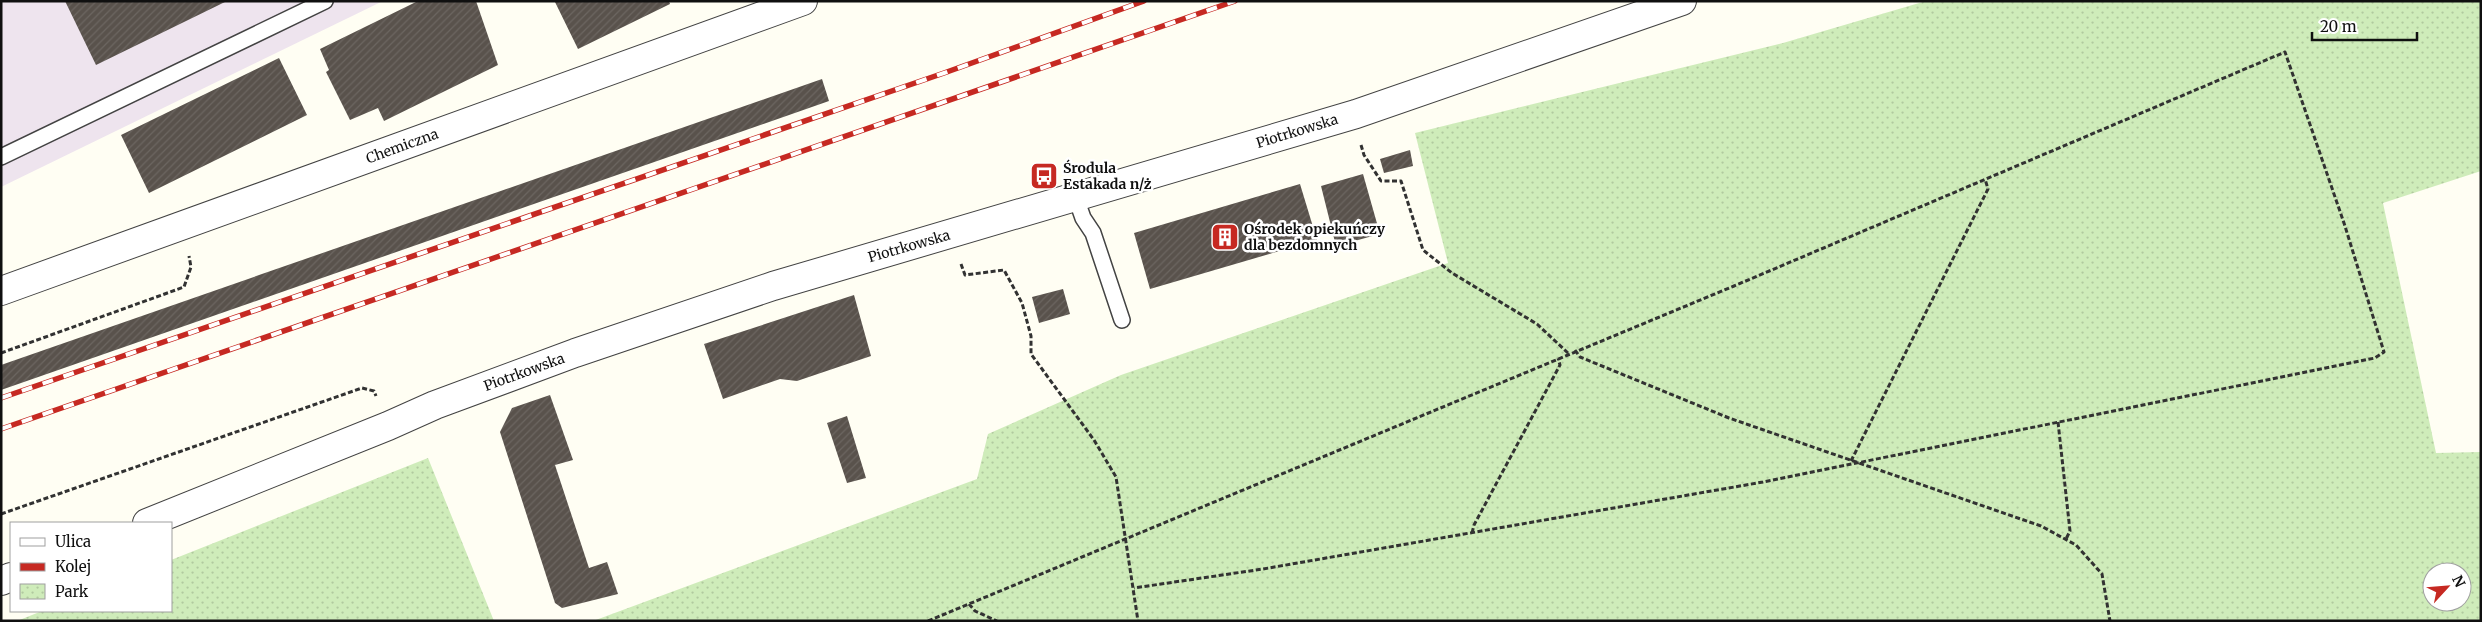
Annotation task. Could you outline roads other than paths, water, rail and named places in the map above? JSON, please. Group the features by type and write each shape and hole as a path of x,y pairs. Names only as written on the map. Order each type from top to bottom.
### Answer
{"street":[{"name":"Chemiczna","path":"1,291 803,1"},
{"name":"Piotrkowska","path":"148,522 388,426 435,405 575,353 773,286 1076,198 1350,115 1682,1"}],"lane":[{"path":"1,157 326,1"},
{"path":"1076,198 1083,218 1093,233 1122,320"}],"railway":[{"path":"1,398 944,73 1144,1"},
{"path":"1,429 1235,1"}],"place":[{"name":"Środula Estakada n/ż","path":"1044,176"},
{"name":"Ośrodek opiekuńczy dla bezdomnych","path":"1225,237"}]}
